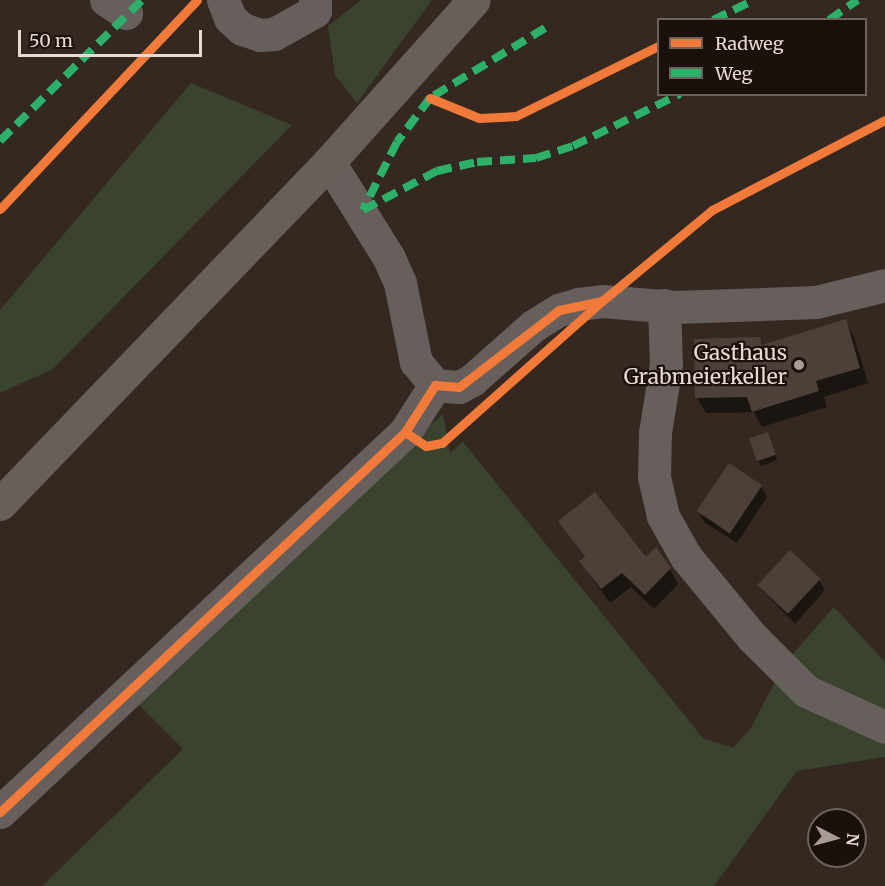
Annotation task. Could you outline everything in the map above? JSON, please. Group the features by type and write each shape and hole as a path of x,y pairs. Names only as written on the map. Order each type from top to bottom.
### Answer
{"main road":[{"path":"0,504 329,162 474,0"}],"street":[{"path":"223,0 230,18 242,29 260,35 274,34 315,12 315,0"},
{"path":"329,162 389,258 400,283 416,362 435,385 459,387 472,380 533,326 559,310 602,301 664,305 816,302 885,285"},
{"path":"664,305 666,364 655,433 654,477 663,516 686,557 752,637 806,691 885,728"},
{"path":"0,812 405,432 435,385"}],"green space":[{"path":"361,0 432,0 357,103 335,75 328,26"},
{"path":"191,83 292,125 53,369 0,393 0,310"},
{"path":"443,414 450,453 463,442 703,738 733,748 751,728 784,664 834,607 885,662 885,757 797,771 714,886 42,886 183,749 137,703 391,459"}],"building":[{"name":"Gasthaus Grabmeierkeller","path":"846,319 860,368 816,381 819,391 752,412 747,397 695,398 694,339 760,337 762,345"},
{"path":"768,432 776,455 757,461 749,439"},
{"path":"729,463 762,485 730,533 697,511"},
{"path":"595,492 646,557 656,547 671,568 645,595 622,573 601,589 579,561 585,557 558,521"},
{"path":"790,550 821,579 788,614 757,585"}],"marked path":[{"path":"0,141 142,0"},
{"path":"717,18 754,0"},
{"path":"832,18 858,0"},
{"path":"545,28 430,98 397,142 363,210 437,171 477,162 536,158 573,146 676,96"}],"cycle path":[{"path":"0,209 197,0"},
{"path":"430,98 479,118 516,116 657,46"},
{"path":"405,432 426,446 442,443 602,301 712,210 885,120"},
{"path":"0,812 405,432 435,385 459,387 559,310 602,301"}],"place":[{"name":"Gasthaus Grabmeierkeller","path":"799,365"}]}
